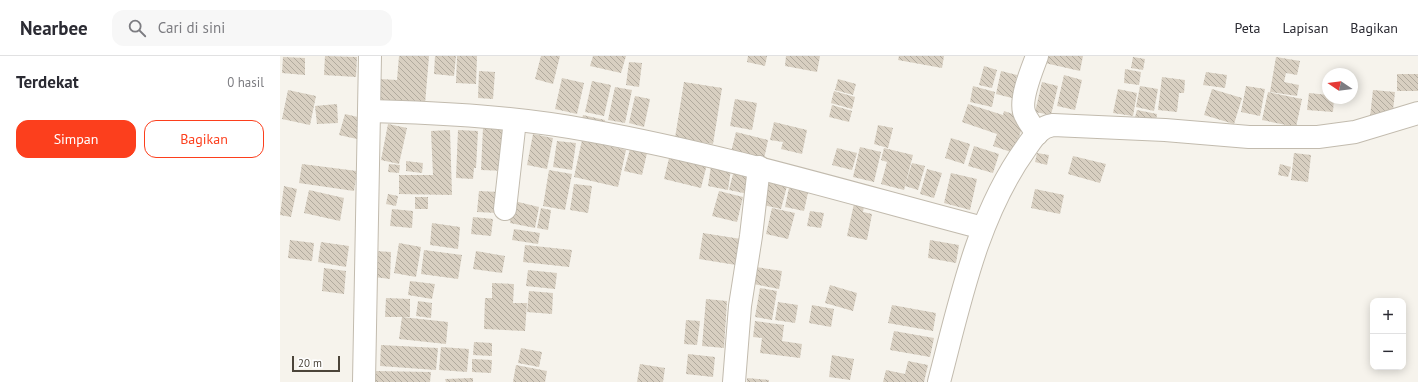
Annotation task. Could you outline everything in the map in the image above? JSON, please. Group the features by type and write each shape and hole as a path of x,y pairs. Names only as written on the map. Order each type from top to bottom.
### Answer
{"street":[{"path":"364,382 370,56"},
{"path":"1037,56 1030,74 1023,102 1026,117 1037,134"},
{"path":"370,111 435,113 515,120 591,130 759,167 983,228"},
{"path":"939,382 960,300 983,228 1012,168 1042,128 1052,125 1165,130 1249,137 1318,138 1355,132 1418,113"},
{"path":"505,209 515,120"},
{"path":"734,382 740,306 751,236 759,167"}],"building":[{"path":"325,56 357,57 356,77 324,75"},
{"path":"399,56 429,56 425,104 378,100 380,79 397,80"},
{"path":"435,56 456,56 454,76 434,74"},
{"path":"457,56 477,56 476,84 456,83"},
{"path":"541,56 560,56 553,84 535,79"},
{"path":"593,56 626,56 621,73 590,66"},
{"path":"748,56 767,56 765,66 747,62"},
{"path":"786,56 820,56 817,72 785,66"},
{"path":"899,56 944,56 942,68 898,60"},
{"path":"1047,56 1083,56 1080,71 1045,63"},
{"path":"283,57 305,58 305,75 282,73"},
{"path":"1133,57 1145,59 1143,70 1131,68"},
{"path":"1276,57 1300,61 1297,75 1286,73 1284,82 1299,85 1297,96 1270,92"},
{"path":"629,62 642,63 639,87 626,85"},
{"path":"984,66 997,70 992,88 979,85"},
{"path":"1125,69 1141,72 1139,85 1124,83"},
{"path":"479,71 495,72 493,99 478,98"},
{"path":"1001,71 1017,75 1012,98 996,94"},
{"path":"1206,72 1227,75 1225,88 1203,85"},
{"path":"1397,74 1418,74 1418,91 1397,91"},
{"path":"1064,75 1082,80 1075,110 1057,106"},
{"path":"1162,77 1185,80 1184,93 1179,93 1177,112 1158,110"},
{"path":"562,78 584,83 577,114 555,109"},
{"path":"838,79 856,84 853,95 835,90"},
{"path":"592,81 611,85 604,116 585,112"},
{"path":"684,82 722,88 713,144 675,138"},
{"path":"1042,82 1058,86 1051,115 1035,112"},
{"path":"973,86 995,92 992,107 970,102"},
{"path":"1140,86 1158,89 1154,111 1136,107"},
{"path":"1246,86 1265,89 1260,116 1241,112"},
{"path":"615,87 632,90 625,123 608,120"},
{"path":"1118,89 1137,93 1133,116 1113,113"},
{"path":"1212,89 1242,98 1234,124 1204,115"},
{"path":"288,90 316,96 310,125 282,119"},
{"path":"1373,90 1395,92 1392,119 1370,117"},
{"path":"834,91 855,97 852,109 831,103"},
{"path":"1268,92 1302,99 1296,127 1262,120"},
{"path":"1309,93 1322,94 1322,104 1334,104 1333,112 1307,110"},
{"path":"635,96 650,99 644,127 629,123"},
{"path":"735,99 757,103 752,130 730,126"},
{"path":"337,104 338,123 317,124 315,106"},
{"path":"968,104 1003,115 1004,111 1025,118 1014,153 993,146 997,134 962,122"},
{"path":"832,105 852,111 849,122 829,117"},
{"path":"1137,110 1157,114 1156,121 1135,117"},
{"path":"345,114 362,118 357,139 339,135"},
{"path":"583,115 605,120 604,128 581,123"},
{"path":"774,122 807,130 802,154 781,149 783,142 770,140"},
{"path":"388,124 407,128 399,164 381,160"},
{"path":"878,125 893,128 888,148 874,144"},
{"path":"483,128 508,129 506,171 481,170"},
{"path":"450,130 452,195 399,194 399,175 433,175 431,131"},
{"path":"458,130 478,131 476,168 474,168 473,179 456,178"},
{"path":"736,132 768,140 764,159 731,152"},
{"path":"533,134 553,138 547,169 527,165"},
{"path":"951,138 970,144 964,164 945,158"},
{"path":"582,140 626,150 618,187 574,177"},
{"path":"557,141 576,143 572,170 553,167"},
{"path":"974,146 999,154 993,173 968,166"},
{"path":"860,147 881,152 874,182 853,177"},
{"path":"837,148 857,153 852,170 832,165"},
{"path":"884,148 913,155 904,190 881,184 887,162 881,160"},
{"path":"630,149 647,153 642,175 624,171"},
{"path":"671,150 708,160 701,188 664,179"},
{"path":"1037,153 1049,155 1047,165 1035,162"},
{"path":"1294,153 1311,155 1308,182 1291,180"},
{"path":"1073,156 1106,164 1100,183 1068,174"},
{"path":"406,161 423,163 422,173 406,171"},
{"path":"912,163 925,166 918,190 905,186"},
{"path":"302,164 357,171 354,191 299,183"},
{"path":"389,164 400,165 399,173 388,172"},
{"path":"1280,164 1291,167 1288,177 1278,175"},
{"path":"711,166 731,169 728,190 708,186"},
{"path":"735,166 754,170 748,194 729,190"},
{"path":"927,169 942,173 934,198 920,194"},
{"path":"549,170 572,174 565,210 543,206"},
{"path":"951,173 977,179 970,210 944,203"},
{"path":"768,182 787,186 781,209 763,205"},
{"path":"790,183 809,188 804,211 785,207"},
{"path":"574,184 592,186 588,213 570,210"},
{"path":"284,186 297,189 291,217 280,215"},
{"path":"1035,189 1064,195 1060,214 1031,208"},
{"path":"309,190 344,198 340,221 304,213"},
{"path":"479,191 499,192 498,213 477,212"},
{"path":"719,191 743,197 737,222 712,216"},
{"path":"388,194 398,196 396,206 386,204"},
{"path":"415,197 428,197 428,209 415,209"},
{"path":"855,199 865,201 863,212 872,214 867,240 847,236"},
{"path":"514,201 539,207 535,228 510,223"},
{"path":"541,208 551,210 548,230 537,228"},
{"path":"772,208 795,213 788,239 766,234"},
{"path":"392,209 413,211 412,228 390,226"},
{"path":"810,211 824,213 821,228 807,226"},
{"path":"473,217 493,219 491,236 471,234"},
{"path":"432,223 460,227 458,249 430,245"},
{"path":"514,229 540,233 538,244 512,240"},
{"path":"703,233 741,239 736,265 699,259"},
{"path":"290,240 314,243 312,261 288,258"},
{"path":"930,240 959,245 956,263 928,258"},
{"path":"321,242 349,246 346,267 318,262"},
{"path":"399,243 421,247 416,277 394,273"},
{"path":"525,245 572,250 569,267 523,262"},
{"path":"424,250 462,255 458,279 421,274"},
{"path":"376,251 391,252 390,279 374,277"},
{"path":"476,251 505,256 502,273 473,269"},
{"path":"756,267 782,271 779,289 753,284"},
{"path":"324,268 346,271 344,294 322,291"},
{"path":"528,270 557,273 555,289 526,286"},
{"path":"410,281 435,284 432,299 408,295"},
{"path":"492,283 514,284 513,303 527,303 525,331 484,329 485,298 492,298"},
{"path":"830,285 857,293 853,311 825,303"},
{"path":"760,288 777,291 772,320 755,317"},
{"path":"529,291 553,293 552,314 527,312"},
{"path":"386,298 410,299 410,317 385,317"},
{"path":"706,299 727,301 724,348 702,346"},
{"path":"418,301 432,303 431,318 416,316"},
{"path":"778,302 798,305 795,323 775,320"},
{"path":"812,305 834,309 831,327 809,323"},
{"path":"892,305 936,313 933,331 888,323"},
{"path":"402,317 448,322 446,344 399,339"},
{"path":"686,320 700,321 697,345 684,344"},
{"path":"755,321 784,325 782,341 802,344 800,358 760,353 762,338 753,337"},
{"path":"894,331 934,338 930,357 890,350"},
{"path":"474,342 492,343 492,356 473,355"},
{"path":"381,345 438,348 436,370 380,366"},
{"path":"441,347 469,349 467,372 439,370"},
{"path":"521,348 542,352 539,367 518,363"},
{"path":"688,354 715,357 713,377 686,374"},
{"path":"832,355 854,359 850,380 829,377"},
{"path":"472,359 492,360 491,373 472,372"},
{"path":"908,361 928,365 924,382 883,382 886,370 905,374"},
{"path":"640,364 665,368 663,382 637,382"},
{"path":"516,365 547,371 545,382 513,382"},
{"path":"375,371 431,372 430,382 374,382"},
{"path":"473,378 473,382 446,382 445,379"},
{"path":"747,378 769,380 769,382 747,382"}]}
